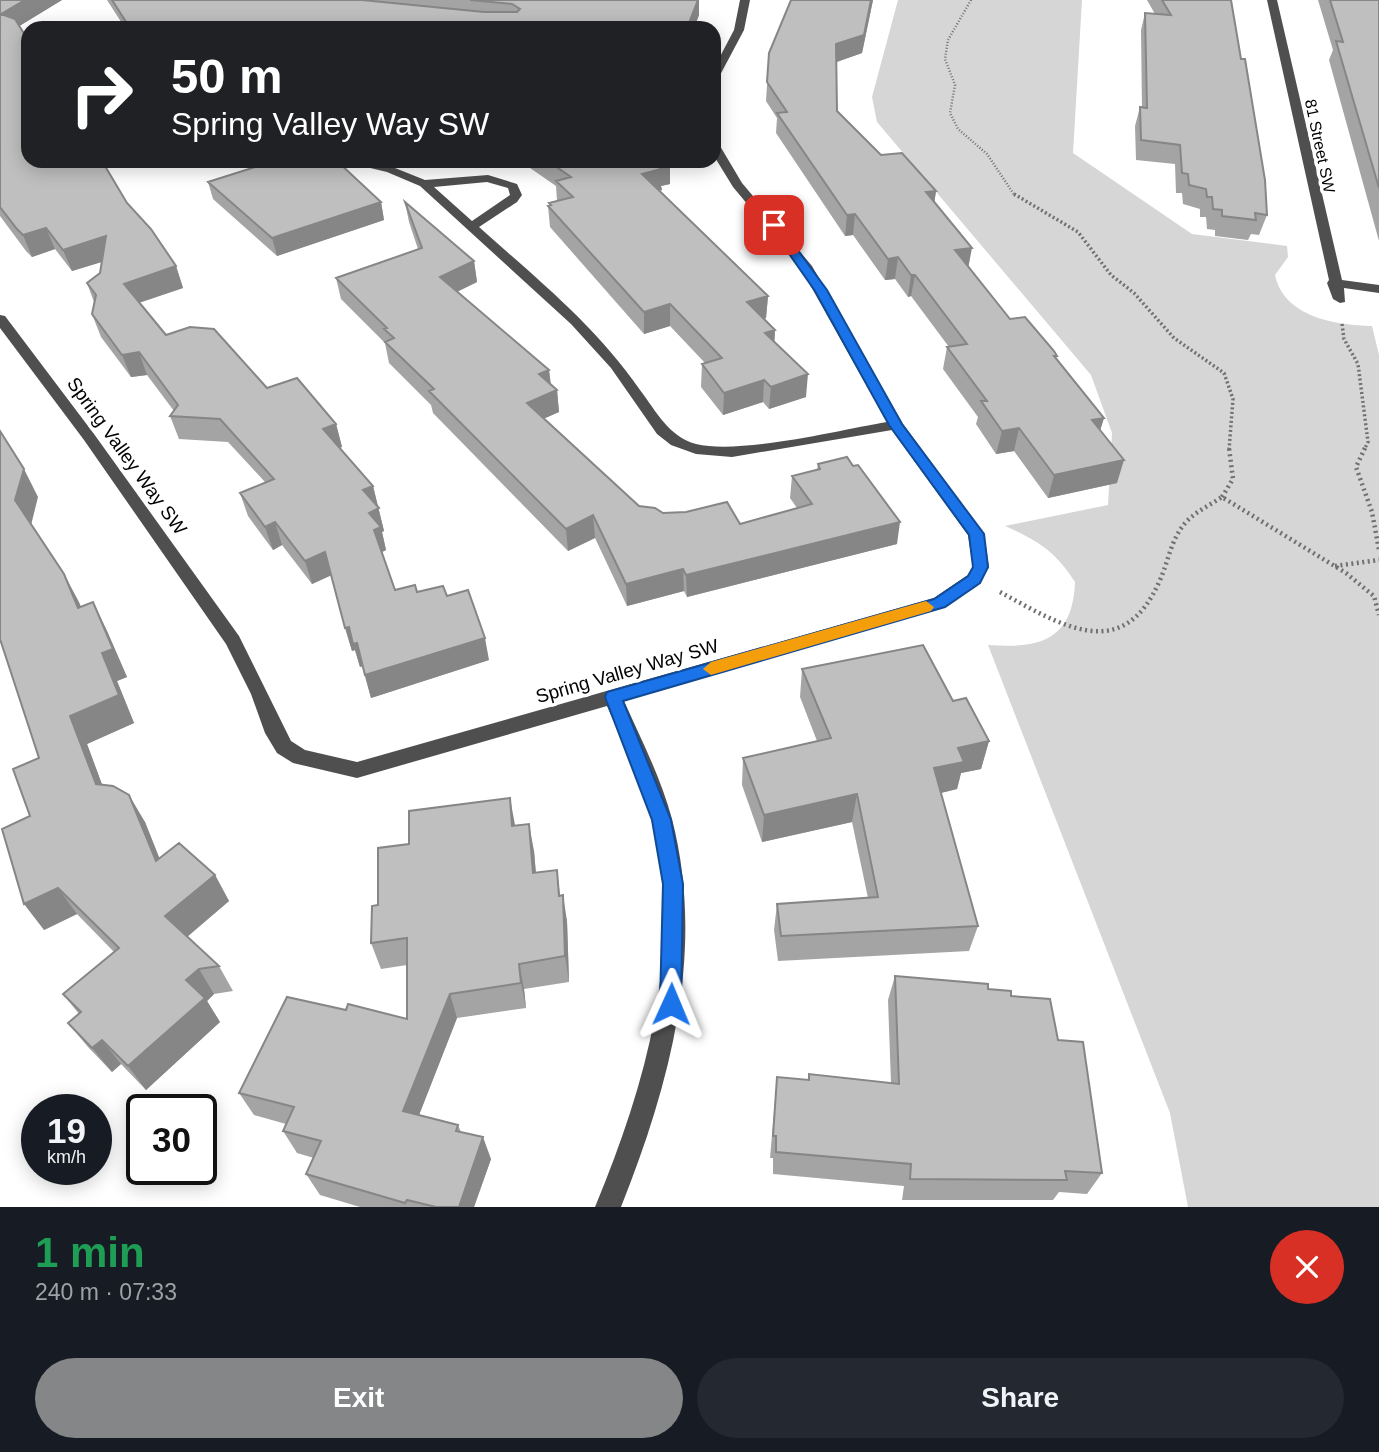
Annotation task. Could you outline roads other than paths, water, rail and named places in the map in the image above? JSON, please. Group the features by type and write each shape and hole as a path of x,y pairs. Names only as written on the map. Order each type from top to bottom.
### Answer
{"street":[{"path":"721,64 739,30 745,0"},
{"name":"81 Street SW","path":"1272,0 1334,283 1340,299"},
{"path":"721,48 729,49"},
{"path":"385,168 424,184 576,321 616,365 662,430 676,442 713,453 732,452 896,425 806,266 774,225 743,193 721,162"},
{"path":"424,184 488,178 513,186 516,195 513,199 472,226"},
{"path":"1334,283 1379,289"},
{"name":"Spring Valley Way SW","path":"0,319 89,437 233,641 260,694 272,728 285,747 300,757 357,769 940,603 974,579 981,567 976,534 896,425"},
{"path":"608,1207 629,1158 652,1090 671,1004 673,933 673,884 662,820 613,697"}]}
